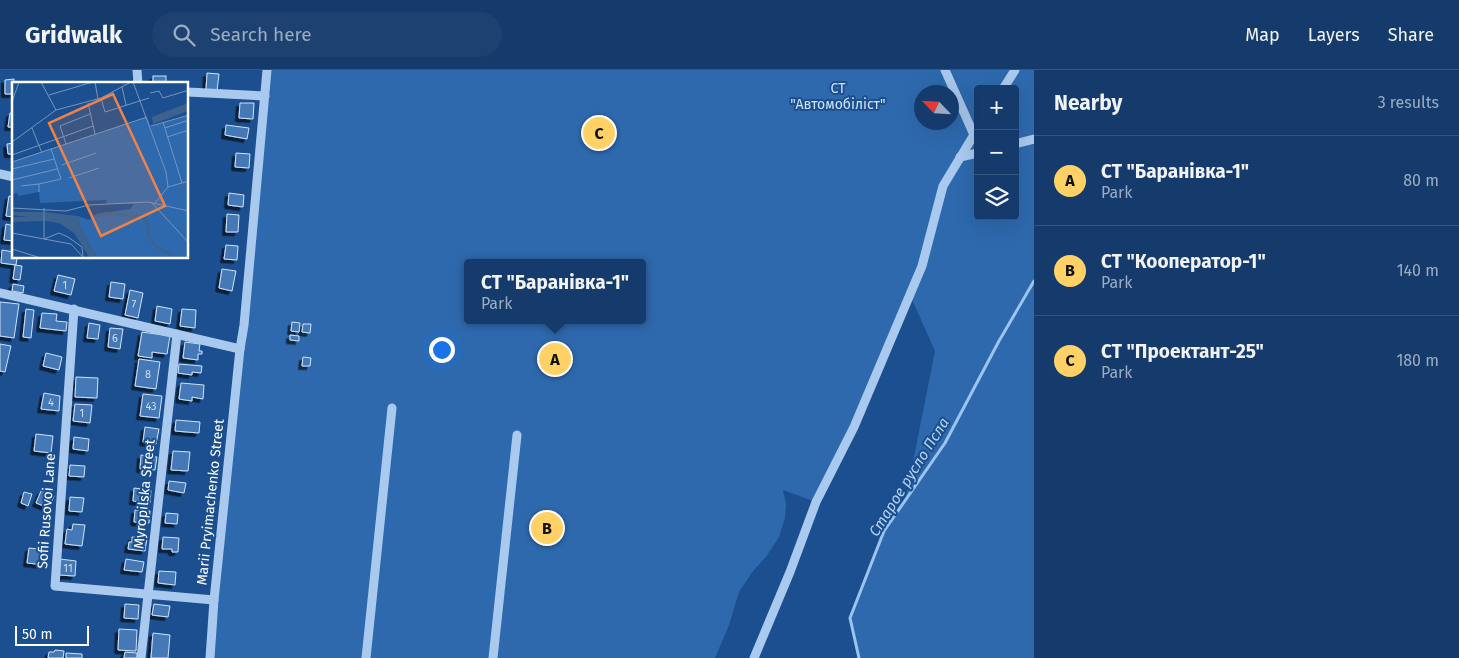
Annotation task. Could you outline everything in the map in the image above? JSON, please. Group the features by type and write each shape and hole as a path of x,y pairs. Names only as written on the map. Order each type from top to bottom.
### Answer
{"street":[{"name":"Marii Pryimachenko Street","path":"210,658 214,600 245,315 267,70"},
{"path":"945,70 975,130"},
{"path":"1006,85 1015,70"},
{"path":"189,92 265,96"},
{"path":"754,658 790,572 816,502 854,427 922,266 943,186 974,135"},
{"path":"1019,143 1034,139"},
{"path":"960,157 974,154"},
{"path":"0,293 240,349"},
{"name":"Sofii Rusovoi Lane","path":"74,310 55,586 214,600"},
{"name":"Myropilska Street","path":"141,658 177,334"},
{"path":"366,658 392,408"},
{"path":"493,658 517,434"}],"green space":[{"name":"СТ \"Автомобіліст\"","path":"267,70 1034,70 1034,658 859,658 850,618 884,531 905,502 935,351 910,295 816,502 783,490 786,504 785,518 779,537 739,592 729,625 715,658 210,658"}],"building":[{"path":"207,73 219,74 217,91 206,90"},
{"path":"153,76 166,76 166,82 153,82"},
{"path":"14,79 14,82 12,82 12,94 5,94 5,80"},
{"path":"240,103 254,103 253,119 239,118"},
{"path":"10,113 12,114 12,127 8,127"},
{"path":"226,125 249,128 247,139 225,135"},
{"path":"12,143 12,154 8,154 7,144"},
{"path":"236,153 250,154 249,168 235,167"},
{"path":"229,193 244,195 243,207 228,205"},
{"path":"9,196 12,197 12,217 6,216"},
{"path":"227,214 239,215 238,232 226,232"},
{"path":"6,224 12,226 12,241 4,240"},
{"path":"226,245 238,246 237,260 224,259"},
{"path":"2,250 12,252 12,259 17,259 16,265 1,263"},
{"path":"15,265 22,266 20,280 13,279"},
{"path":"222,269 236,271 232,291 219,288"},
{"path":"58,275 75,279 71,295 54,291"},
{"path":"111,282 125,284 123,299 109,297"},
{"path":"13,284 24,286 23,293 12,291"},
{"path":"130,290 143,293 138,318 125,315"},
{"path":"0,302 19,304 14,338 0,336"},
{"path":"157,306 172,309 170,324 155,321"},
{"path":"26,309 34,310 31,338 23,337"},
{"path":"182,309 196,310 195,328 180,326"},
{"path":"42,313 57,314 56,321 67,322 66,331 40,328"},
{"path":"292,322 300,323 299,332 291,331"},
{"path":"89,323 100,325 98,339 87,338"},
{"path":"303,324 311,324 310,333 302,332"},
{"path":"110,328 123,329 120,349 108,347"},
{"path":"142,332 170,336 167,354 152,352 152,358 138,356"},
{"path":"290,335 299,336 299,341 290,340"},
{"path":"185,342 200,344 199,351 202,351 202,354 198,354 198,360 183,358"},
{"path":"0,344 11,346 5,372 0,371"},
{"path":"46,353 62,357 59,370 43,366"},
{"path":"303,357 311,358 310,366 302,366"},
{"path":"139,359 160,362 156,389 135,386"},
{"path":"179,364 202,366 201,373 192,372 192,375 178,373"},
{"path":"76,377 98,378 97,398 75,397"},
{"path":"181,383 204,385 203,399 192,397 192,401 179,399"},
{"path":"44,393 60,396 59,411 41,409"},
{"path":"143,394 162,396 159,418 140,416"},
{"path":"75,404 92,405 90,423 73,421"},
{"path":"176,420 200,422 199,433 175,431"},
{"path":"145,427 159,429 156,444 143,442"},
{"path":"36,434 53,436 51,453 34,451"},
{"path":"74,437 89,439 88,451 73,449"},
{"path":"173,451 190,452 188,471 171,470"},
{"path":"141,455 157,457 155,470 140,469"},
{"path":"70,465 85,466 84,477 69,476"},
{"path":"169,481 186,483 184,493 168,490"},
{"path":"134,488 151,490 150,503 133,501"},
{"path":"41,491 54,496 49,508 36,503"},
{"path":"24,492 32,494 28,506 21,503"},
{"path":"70,497 84,498 82,512 69,511"},
{"path":"135,510 150,511 149,523 134,522"},
{"path":"166,513 178,514 177,524 165,523"},
{"path":"73,524 85,525 82,546 65,544 67,529 72,530"},
{"path":"132,537 147,538 145,551 128,549 129,542 132,542"},
{"path":"163,537 179,538 178,552 172,552 172,549 162,549"},
{"path":"29,548 48,550 46,565 27,563"},
{"path":"60,559 76,561 75,576 59,575"},
{"path":"126,559 144,562 142,572 124,570"},
{"path":"159,571 176,572 175,585 158,583"},
{"path":"125,604 139,605 138,619 124,618"},
{"path":"154,604 170,606 168,617 152,615"},
{"path":"119,629 137,630 136,651 118,650"},
{"path":"153,633 170,635 168,658 151,658"},
{"path":"55,650 64,651 63,658 48,658 49,652 54,652"},
{"path":"125,652 137,653 137,658 124,658"},
{"path":"66,653 82,654 82,658 66,658"}],"waterway":[{"name":"Старое русло Псла","path":"859,658 850,618 884,531 945,443 999,341 1034,281"}],"place":[{"name":"СТ \"Проектант-25\"","path":"599,133"},
{"name":"СТ \"Баранівка-1\"","path":"555,359"},
{"name":"СТ \"Кооператор-1\"","path":"547,528"}]}
